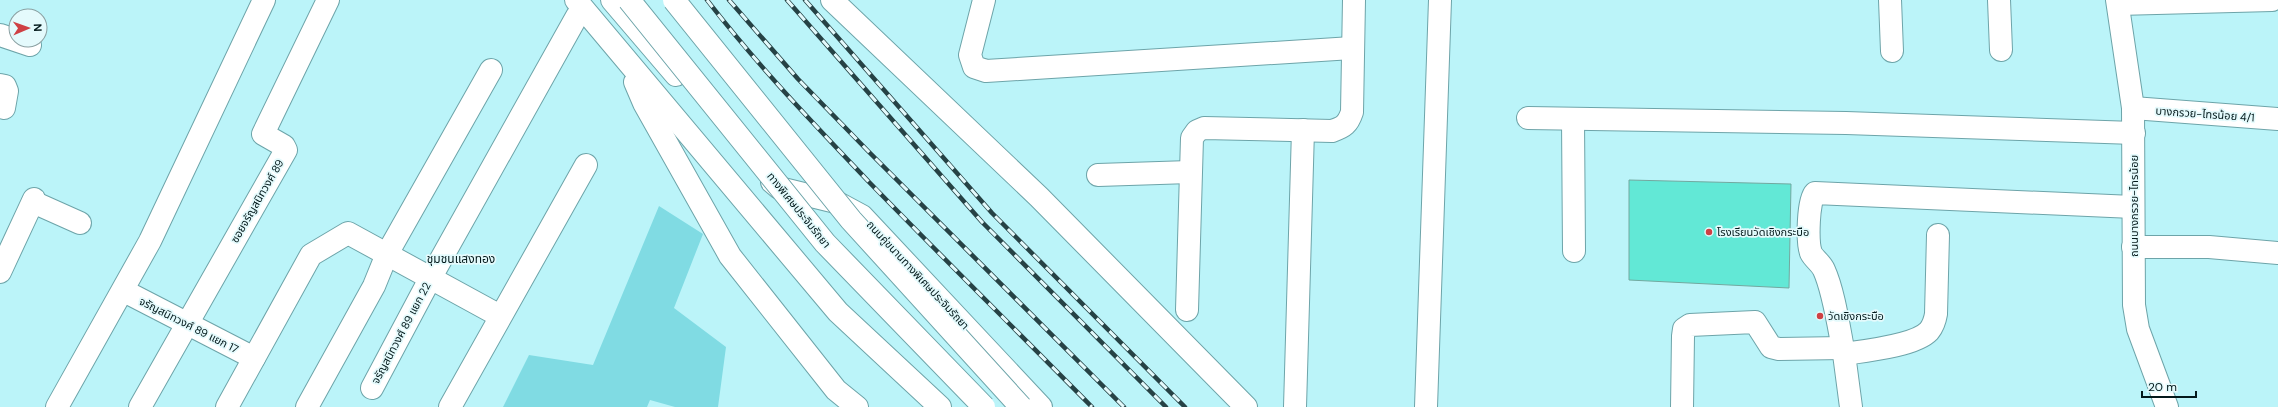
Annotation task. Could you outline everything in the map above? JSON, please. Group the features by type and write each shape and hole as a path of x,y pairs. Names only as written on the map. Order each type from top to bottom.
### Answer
{"main road":[{"path":"57,407 124,291 150,241 264,0"},
{"name":"ซอยจรัญสนิทวงศ์ 89","path":"140,407 286,150 284,146 263,134 328,0"},
{"name":"ถนนคู่ขนานทางพิเศษประจิมรัถยา","path":"612,0 757,169 779,188 836,202 862,216 1041,407"},
{"name":"ทางพิเศษประจิมรัถยา","path":"629,0 825,243 984,407"},
{"path":"674,0 851,220 1021,407"},
{"path":"832,0 1016,175 1246,407"},
{"path":"984,0 970,55 974,66 986,71 1352,48"},
{"path":"1187,310 1192,138 1197,131 1204,128 1332,132 1343,128 1349,122 1352,112 1354,0"},
{"path":"1426,407 1440,0"},
{"path":"1890,0 1892,51"},
{"path":"1999,0 2001,50"},
{"path":"2117,2 2272,0"},
{"name":"ถนนบางกรวย-ไทรน้อย","path":"2117,2 2133,108 2134,305 2138,329 2167,407"},
{"path":"576,8 624,57 838,312 940,407"},
{"name":"จรัญสนิทวงศ์ 89 แยก 22","path":"372,388 576,8"},
{"path":"624,57 644,102 730,256 836,390 857,407"},
{"path":"307,407 374,286 388,254 491,70"},
{"path":"0,85 5,86 7,91 4,108"},
{"name":"บางกรวย-ไทรน้อย 4/1","path":"2133,108 2278,119"},
{"path":"1528,118 1573,120 1846,123 2134,133"},
{"path":"1573,120 1574,252"},
{"path":"1295,407 1303,130"},
{"path":"450,407 586,165"},
{"path":"1098,175 1190,172"},
{"path":"1851,407 1843,351 1828,284 1824,270 1811,253 1809,243 1810,204 1811,197 1816,193 2133,207"},
{"path":"0,272 33,200 80,223"},
{"path":"227,407 311,255 348,233 500,316"},
{"path":"1682,407 1683,336 1684,329 1690,325 1755,322 1771,347 1843,351 1888,347 1919,338 1928,332 1936,314 1938,235"},
{"path":"2133,247 2209,247 2278,253"},
{"name":"จรัญสนิทวงศ์ 89 แยก 17","path":"124,291 254,358"}],"shaded area":[{"path":"659,206 703,234 674,308 726,347 718,407 675,407 650,400 647,407 503,407 529,355 593,365"}],"building":[{"name":"โรงเรียนวัดเชิงกระบือ","path":"1629,180 1791,184 1789,288 1629,280"}],"railway":[{"path":"707,0 765,71 827,138 1092,407"},
{"path":"729,0 798,79 1124,407"},
{"path":"787,0 982,222 1166,407"},
{"path":"805,0 992,213 1185,407"}],"place":[{"name":"โรงเรียนวัดเชิงกระบือ","path":"1709,232"},
{"name":"วัดเชิงกระบือ","path":"1820,316"}],"district":[{"name":"ชุมชนแสงทอง","path":"461,259"}]}
